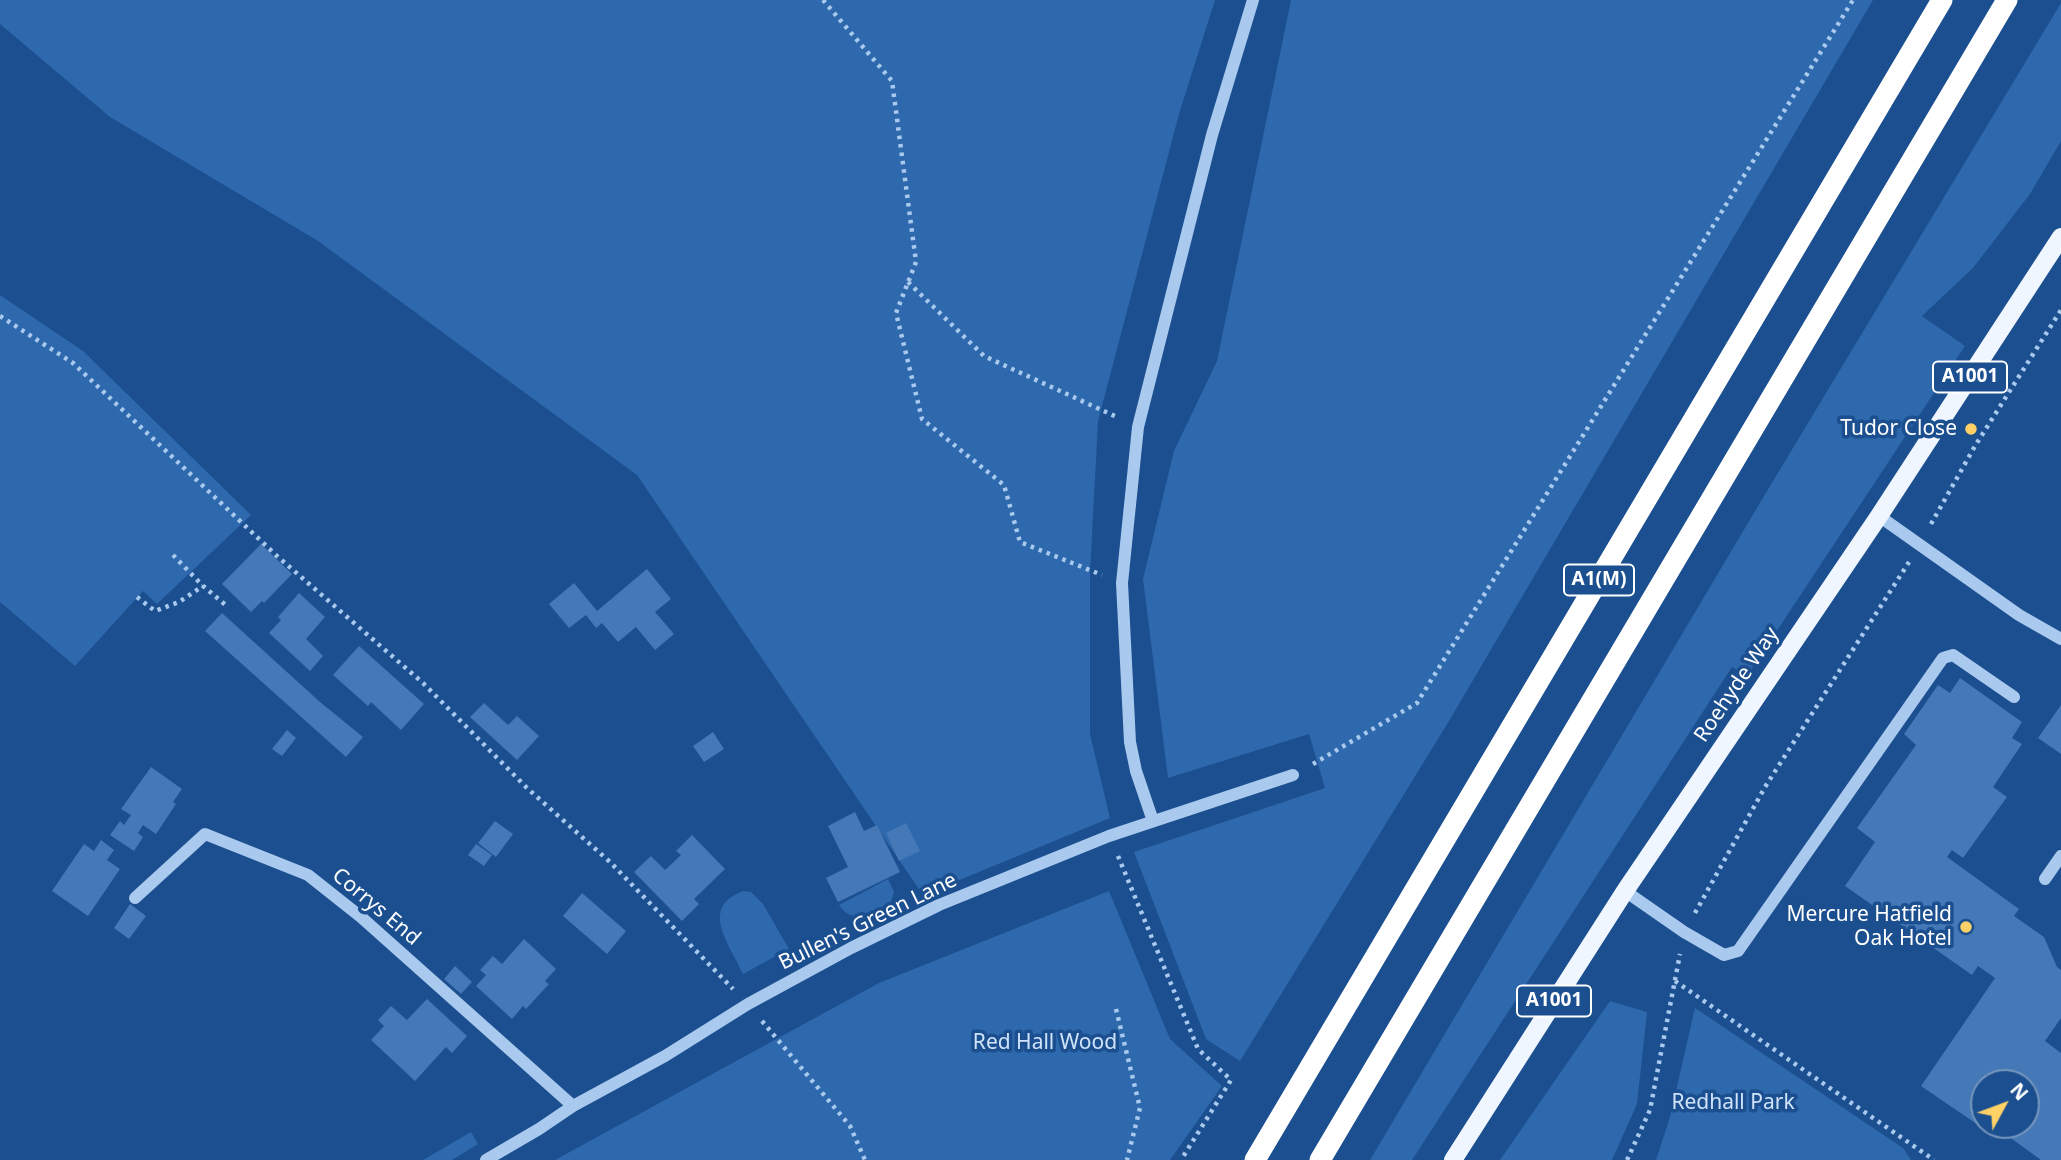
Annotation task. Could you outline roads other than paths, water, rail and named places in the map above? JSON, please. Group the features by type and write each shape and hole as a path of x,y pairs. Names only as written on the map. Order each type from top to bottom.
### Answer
{"highway":[{"name":"A1(M)","path":"1255,1160 1942,0"},
{"name":"A1(M)","path":"1320,1160 2007,0"}],"main road":[{"name":"Roehyde Way","path":"1452,1160 1625,891 1879,516 2061,237"}],"street":[{"path":"1153,821 1136,771 1130,742 1122,583 1138,427 1212,135 1253,0"},
{"path":"1879,516 2019,615 2061,639"},
{"path":"1625,891 1724,956 1738,951 1943,659 1953,655 2014,696"},
{"name":"Bullen's Green Lane","path":"486,1160 573,1106 665,1056 748,1004 851,948 939,905 1110,836 1293,775"},
{"name":"Corrys End","path":"135,898 205,834 308,875 361,917 573,1106"},
{"path":"2045,879 2061,856"}],"place":[{"name":"Tudor Close","path":"1971,429"},
{"name":"Mercure Hatfield Oak Hotel","path":"1966,927"}],"park label":[{"name":"Red Hall Wood","path":"1045,1043"},
{"name":"Redhall Park","path":"1733,1103"}]}
